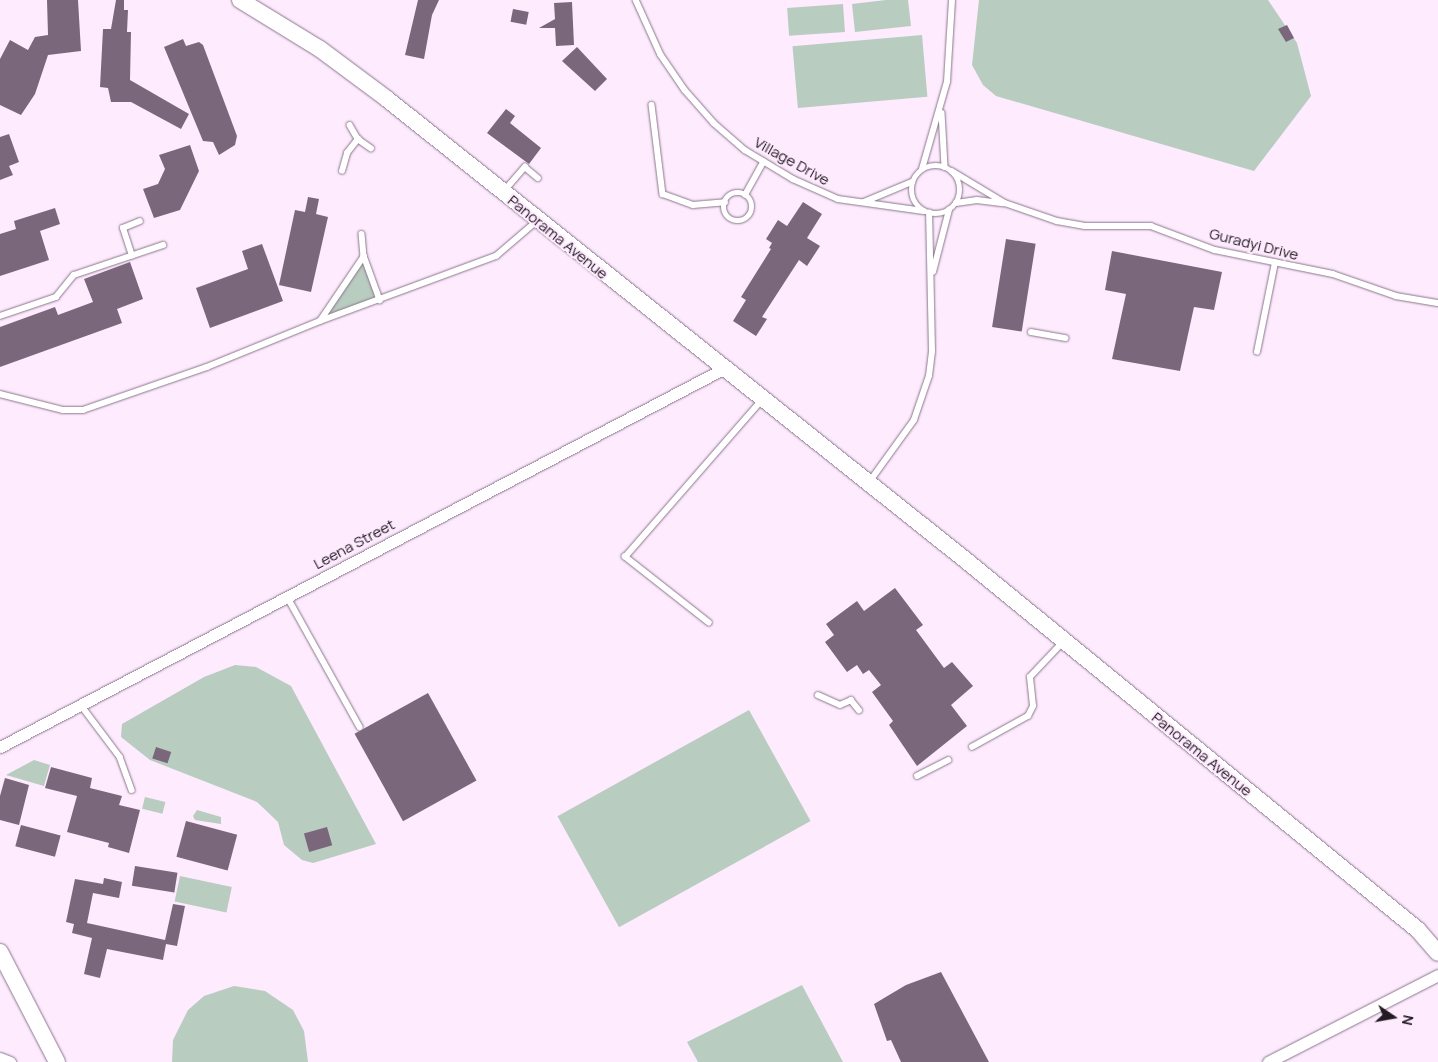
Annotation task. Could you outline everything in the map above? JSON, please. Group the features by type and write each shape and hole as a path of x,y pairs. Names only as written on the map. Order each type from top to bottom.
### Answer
{"street":[{"name":"Panorama Avenue","path":"240,0 320,49 538,220 868,485 963,558 1063,642 1418,930 1438,953"},
{"name":"Leena Street","path":"0,747 723,369"},
{"path":"0,952 54,1061"},
{"path":"1273,1061 1438,975"},
{"path":"0,1058 10,1062"}],"lane":[{"name":"Village Drive","path":"636,0 661,55 684,90 731,139 763,162 819,192 847,202 926,212"},
{"path":"945,167 942,108 952,0"},
{"path":"652,105 663,194 693,204 725,202 733,194 745,195"},
{"path":"862,203 912,182 922,169 942,108"},
{"path":"350,125 358,139 371,148"},
{"path":"342,171 347,154 358,139"},
{"path":"745,195 763,162"},
{"path":"503,193 525,167 538,178"},
{"path":"922,169 945,167 952,171 960,190 956,203 949,210 931,279"},
{"name":"Guradyi Drive","path":"952,171 1006,203"},
{"path":"868,485 914,420 925,392 932,352 931,279 926,212 913,198 912,182"},
{"path":"725,202 728,218 743,221 752,208 745,195"},
{"name":"Guradyi Drive","path":"956,203 977,200 1006,203 1070,224 1151,226 1215,250 1333,274 1396,296 1438,303"},
{"path":"926,212 949,210"},
{"path":"0,394 63,410 83,410 216,364 320,321 504,252 538,220"},
{"path":"132,256 123,228 140,221"},
{"path":"362,234 364,256 380,300"},
{"path":"0,316 56,297 74,275 163,246"},
{"path":"320,321 364,256"},
{"path":"1257,352 1275,263"},
{"path":"1031,332 1065,338"},
{"path":"709,623 625,557 762,400"},
{"path":"287,596 360,728"},
{"path":"972,746 1028,716 1033,706 1030,677 1063,642"},
{"path":"818,694 840,705 851,700 859,710"},
{"path":"81,705 120,757 132,790"},
{"path":"917,776 948,760"}],"green space":[{"path":"886,0 908,0 911,26 855,32 852,4"},
{"path":"979,0 1268,0 1297,43 1311,96 1254,171 996,96 983,85 972,65"},
{"path":"843,4 845,32 789,36 787,8"},
{"path":"922,35 927,97 798,108 792,46"},
{"path":"364,256 380,300 320,321"},
{"path":"235,665 256,667 291,686 376,844 313,863 302,860 284,845 278,822 257,802 150,760 121,737 122,724 204,677"},
{"path":"749,710 811,821 619,927 557,816"},
{"path":"34,760 50,765 44,786 6,775"},
{"path":"145,797 165,802 162,814 142,809"},
{"path":"197,810 221,817 221,824 195,820 193,816"},
{"path":"180,876 232,887 226,912 175,901"},
{"path":"802,985 843,1062 698,1062 687,1042"},
{"path":"234,986 265,991 293,1010 304,1031 308,1062 172,1062 173,1040 188,1010 204,996"}],"building":[{"path":"47,0 78,0 81,51 48,55 35,94 21,115 0,105 0,59 10,40 28,50 35,37 48,35"},
{"path":"116,0 124,0 124,10 128,10 127,32 131,32 130,80 189,114 181,129 131,102 111,102 108,88 100,87 103,29 111,29"},
{"path":"418,0 439,0 432,15 424,59 405,55"},
{"path":"572,2 574,45 556,46 555,28 539,28 555,19 554,3"},
{"path":"513,9 529,12 526,25 511,22"},
{"path":"1287,25 1294,38 1286,42 1278,29"},
{"path":"183,39 186,46 199,42 203,45 237,136 235,145 219,155 213,142 203,141 164,47"},
{"path":"577,47 607,79 595,91 562,61"},
{"path":"506,109 515,116 510,123 541,148 529,164 487,133"},
{"path":"9,134 19,162 9,166 13,175 0,180 0,137"},
{"path":"190,145 199,171 180,210 154,218 143,189 158,184 165,169 159,155"},
{"path":"308,197 319,199 316,214 328,217 311,292 279,285 295,210 305,212"},
{"path":"803,202 822,214 807,238 820,246 807,266 799,260 762,317 767,319 756,336 733,321 746,300 741,297 771,249 769,248 772,243 766,239 778,220 787,226"},
{"path":"55,208 60,224 40,231 49,260 0,276 0,234 16,229 14,221"},
{"path":"1006,239 1036,244 1022,332 992,327"},
{"path":"262,244 283,301 210,328 196,288 248,269 242,251"},
{"path":"1112,251 1222,272 1214,310 1194,307 1180,371 1112,359 1126,294 1105,290"},
{"path":"130,262 143,299 117,309 122,323 0,367 0,327 55,307 58,315 93,302 84,279"},
{"path":"895,588 923,625 916,630 944,668 952,662 973,686 951,705 967,726 917,766 889,725 893,721 872,692 881,685 869,670 863,674 857,665 847,672 825,642 834,635 826,624 857,601 864,611"},
{"path":"428,693 476,780 403,821 355,734"},
{"path":"156,747 171,752 168,763 152,758"},
{"path":"51,767 92,778 90,788 122,796 119,805 140,810 129,853 108,847 109,843 67,832 77,796 45,788"},
{"path":"5,778 29,785 19,825 0,820 0,796"},
{"path":"186,821 237,835 228,870 176,857"},
{"path":"21,825 61,836 55,857 15,846"},
{"path":"327,827 332,845 309,852 304,834"},
{"path":"135,866 177,873 174,892 132,886"},
{"path":"104,878 122,882 119,898 93,893 87,923 165,940 173,904 185,906 177,946 166,944 163,960 107,949 100,978 84,974 92,938 72,933 74,924 66,922 75,879 103,884"},
{"path":"941,972 989,1062 901,1062 891,1040 887,1041 874,1004 906,985"}]}
